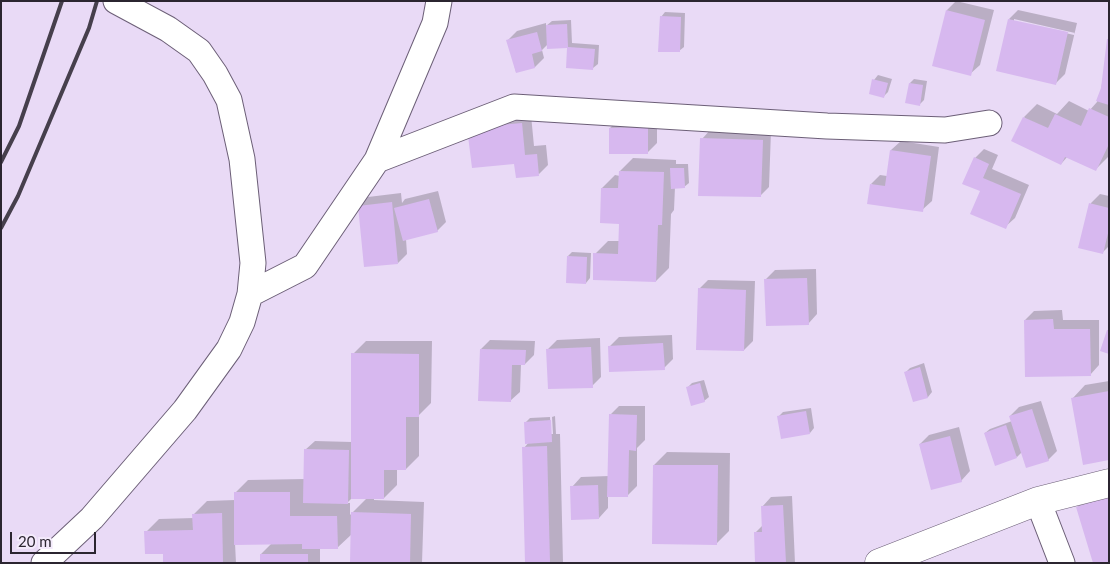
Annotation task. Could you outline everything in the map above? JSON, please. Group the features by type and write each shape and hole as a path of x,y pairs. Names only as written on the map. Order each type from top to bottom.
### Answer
{"main road":[{"path":"879,563 1038,501 1109,483"}],"street":[{"path":"44,563 92,518 185,410 229,349 242,322 250,294 253,263 242,159 229,100 216,74 199,52 168,29 116,1"},
{"path":"250,294 305,266 377,160 435,23 439,1"},
{"path":"377,160 514,107 827,126 945,130 989,123"},
{"path":"1038,501 1062,563"}],"building":[{"path":"946,10 985,20 971,76 932,66"},
{"path":"660,16 681,17 680,52 658,52"},
{"path":"1008,19 1068,32 1056,85 996,71"},
{"path":"567,24 568,47 595,49 593,70 566,68 567,48 547,49 546,25"},
{"path":"537,32 542,51 532,54 535,68 516,73 506,40"},
{"path":"1107,39 1109,39 1109,105 1096,101 1101,88"},
{"path":"872,79 888,83 884,98 869,94"},
{"path":"909,83 923,85 920,106 905,103"},
{"path":"1089,108 1109,117 1109,144 1096,171 1065,157 1061,165 1011,141 1023,117 1048,128 1055,114 1081,126"},
{"path":"522,123 525,155 537,154 539,176 516,178 514,164 472,168 467,128"},
{"path":"648,127 648,154 609,154 609,128"},
{"path":"700,138 763,140 761,197 698,196"},
{"path":"890,150 931,156 923,212 867,204 870,184 885,186"},
{"path":"974,157 989,164 983,178 1021,194 1006,229 970,214 980,191 962,184"},
{"path":"670,168 684,168 685,188 671,189"},
{"path":"619,171 664,172 662,225 658,225 656,282 593,280 593,253 618,254 619,224 600,223 601,188 618,188"},
{"path":"429,199 438,232 403,241 394,208"},
{"path":"392,202 398,264 364,267 358,206"},
{"path":"1089,203 1109,208 1109,229 1103,254 1078,248"},
{"path":"567,256 587,257 586,284 566,283"},
{"path":"807,278 809,325 766,326 764,279"},
{"path":"698,288 746,290 744,351 696,350"},
{"path":"1053,319 1054,329 1090,329 1091,376 1025,377 1024,320"},
{"path":"1107,330 1109,330 1109,354 1100,351"},
{"path":"663,343 665,370 609,372 608,346"},
{"path":"591,347 593,388 548,389 546,349"},
{"path":"480,349 526,350 525,365 512,365 511,402 478,401"},
{"path":"351,353 419,354 419,417 406,417 406,470 384,470 384,499 351,499"},
{"path":"920,367 928,398 913,402 904,372"},
{"path":"700,383 705,402 691,406 686,387"},
{"path":"1109,391 1109,460 1083,465 1071,398"},
{"path":"1032,409 1049,461 1026,468 1009,416"},
{"path":"806,411 810,434 781,439 777,416"},
{"path":"609,414 637,415 636,451 629,450 628,497 607,497"},
{"path":"551,420 552,442 525,444 524,422"},
{"path":"1006,425 1017,458 995,466 984,433"},
{"path":"950,436 962,482 931,490 919,444"},
{"path":"547,446 550,563 525,563 522,447"},
{"path":"304,449 349,450 348,504 303,503"},
{"path":"653,465 718,465 717,545 652,544"},
{"path":"598,485 599,519 571,520 570,486"},
{"path":"234,492 290,492 290,516 337,516 338,549 302,549 302,544 234,545"},
{"path":"1109,497 1109,563 1093,563 1076,507"},
{"path":"783,505 786,563 755,563 754,532 762,532 761,506"},
{"path":"351,512 411,514 410,563 350,563"},
{"path":"222,513 223,563 163,563 163,554 145,554 144,531 193,530 192,514"},
{"path":"260,554 308,554 308,563 260,563"}],"railway":[{"path":"1,162 19,126 62,1"},
{"path":"1,228 18,196 89,28 97,1"}]}
